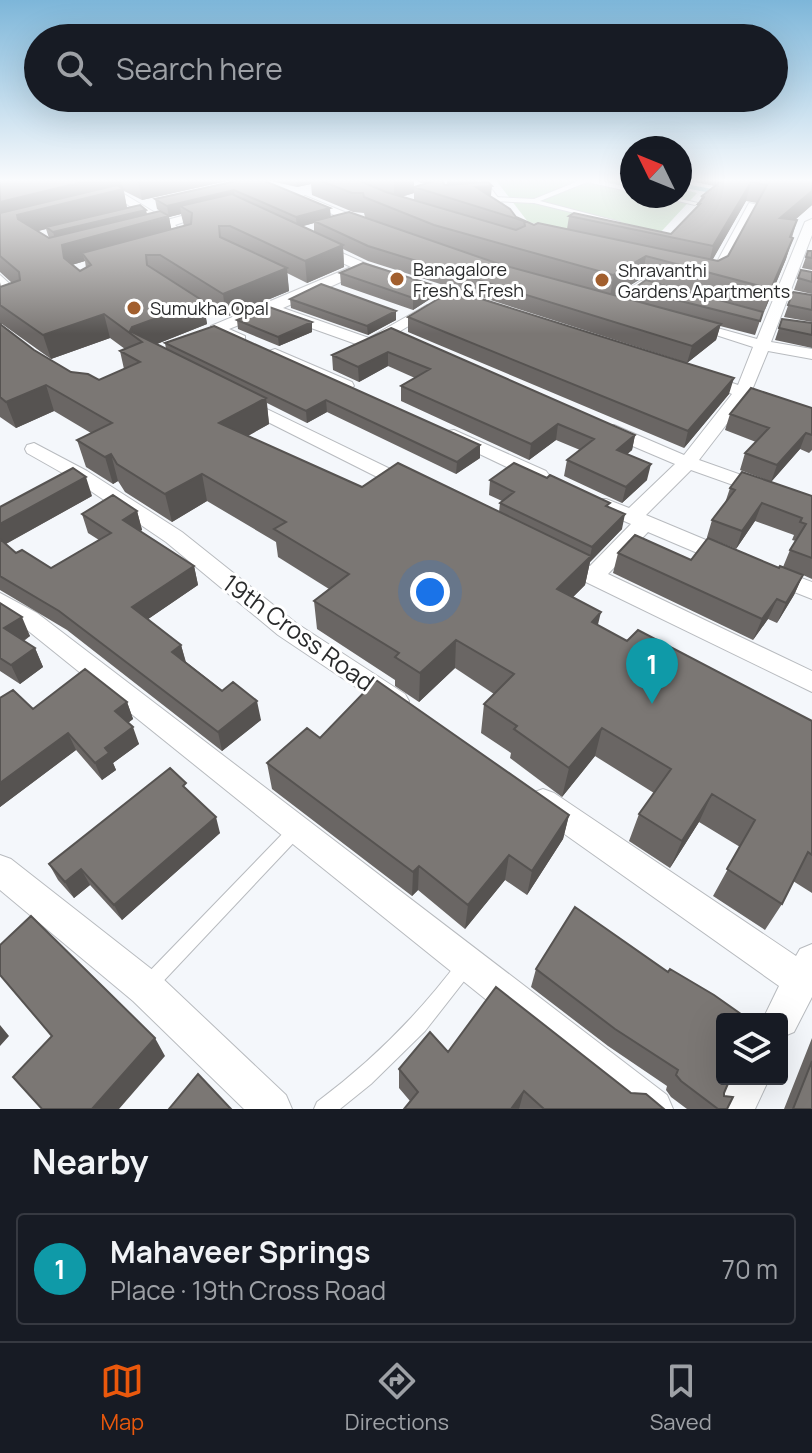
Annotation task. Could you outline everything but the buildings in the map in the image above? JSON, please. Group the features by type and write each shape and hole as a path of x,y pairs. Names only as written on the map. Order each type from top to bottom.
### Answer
{"street":[{"path":"135,232 140,231"},
{"path":"175,231 190,239"},
{"path":"698,273 716,275 739,231"},
{"path":"593,576 744,390 771,321 790,296 806,253 810,231"},
{"path":"309,242 362,267 496,310"},
{"path":"362,267 270,308 214,327 327,364 371,397"},
{"path":"0,279 19,300 0,307"},
{"path":"638,311 606,303 641,285 670,293"},
{"path":"327,364 370,344 398,336 416,319 450,296"},
{"path":"270,308 370,344"},
{"path":"389,310 416,319"},
{"path":"678,322 762,345 812,354"},
{"path":"692,374 744,390 812,418"},
{"path":"219,390 431,496"},
{"path":"589,421 688,462 812,507"},
{"path":"443,431 559,484"},
{"name":"19th Cross Road","path":"34,449 80,475 174,537 287,629 415,714"},
{"path":"54,489 80,475"},
{"path":"588,498 812,591"},
{"path":"545,553 812,682"},
{"path":"0,601 29,619 653,1109"},
{"path":"518,785 807,970 784,1013"},
{"path":"0,870 146,988 272,1109"},
{"path":"734,1109 747,1085"}],"lane":[{"path":"146,988 295,831"},
{"path":"324,1109 392,1056 446,994 467,964"}],"green space":[{"path":"570,231 662,231 647,247"}],"place":[{"name":"Banagalore Fresh & Fresh","path":"397,279"},
{"name":"Shravanthi Gardens Apartments","path":"602,280"},
{"name":"Sumukha Opal","path":"134,308"},
{"name":"Mahaveer Springs","path":"652,704"}]}
